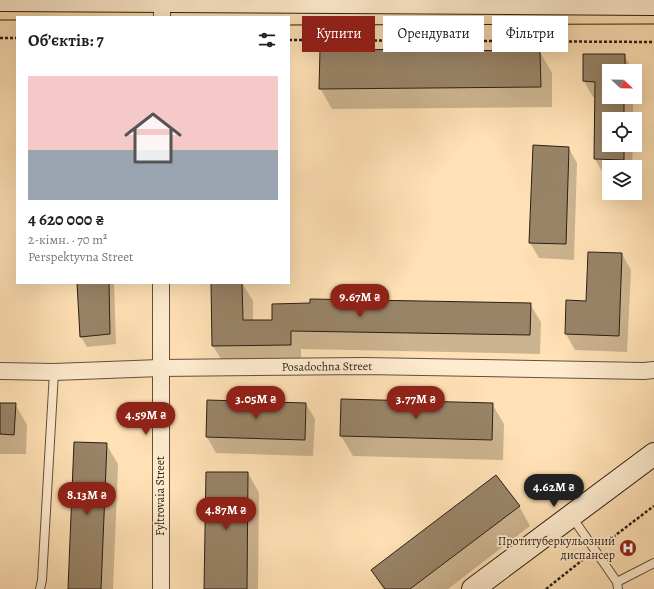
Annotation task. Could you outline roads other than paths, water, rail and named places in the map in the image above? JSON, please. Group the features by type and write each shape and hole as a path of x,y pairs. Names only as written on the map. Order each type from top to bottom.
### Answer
{"street":[{"path":"0,0 162,6 654,4"},
{"name":"Fyltrovaia Street","path":"160,284 161,589"},
{"name":"Posadochna Street","path":"0,371 54,372 160,368 364,366 636,371 654,370"},
{"path":"474,589 654,454"}],"lane":[{"path":"40,589 42,580 54,372"},
{"path":"571,516 617,586 654,563"}],"tram line":[{"path":"0,20 16,20"},
{"path":"290,25 654,24"}],"place":[{"name":"Протитуберкульозний диспансер","path":"628,548"}]}
